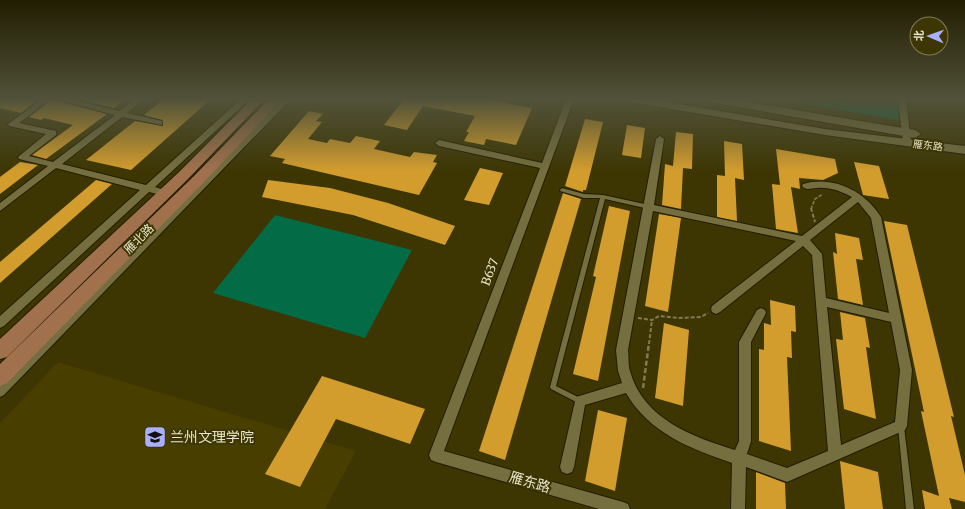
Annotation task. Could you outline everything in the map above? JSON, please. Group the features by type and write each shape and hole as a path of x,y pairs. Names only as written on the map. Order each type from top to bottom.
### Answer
{"main road":[{"name":"雁北路","path":"0,351 165,193 235,123"},
{"name":"雁北路","path":"0,377 199,179 253,123"},
{"name":"雁东路","path":"770,123 825,132 965,142"},
{"path":"823,123 825,132"},
{"name":"雁东路","path":"845,123 965,150"}],"street":[{"path":"14,123 12,124 53,133 22,156 165,193"},
{"path":"0,208 109,123"},
{"path":"0,322 220,123"},
{"path":"0,391 264,123"},
{"name":"B637","path":"436,455 560,123"},
{"path":"905,123 906,137"},
{"path":"660,139 649,207 622,350 624,370 630,386 640,403 668,430 693,443 786,475 901,426 906,370 876,217 872,209 858,197 843,188 818,183 806,186"},
{"path":"439,143 543,166"},
{"path":"716,309 858,197"},
{"path":"649,207 804,240 818,254 835,454"},
{"path":"822,301 896,319"},
{"path":"738,509 739,458 745,441 745,342 761,313"},
{"path":"567,467 580,401 630,386"},
{"name":"雁东路","path":"436,455 623,509"}],"lane":[{"path":"562,190 584,196 603,197 649,207"},
{"path":"580,401 553,387 603,197"},
{"path":"901,426 910,509"}],"path":[{"path":"821,226 814,221 809,209 816,197 827,193"},
{"path":"628,317 652,320 659,316 679,318 701,317 716,309"},
{"path":"640,403 652,320"}],"shaded area":[{"name":"兰州文理学院","path":"58,362 356,451 325,509 0,509 0,423"}],"green space":[{"path":"275,215 412,250 365,338 213,293"}],"building":[{"path":"64,123 95,123 46,159 32,155 73,125"},
{"path":"133,123 145,123 163,126 162,123 184,123 131,170 86,160"},
{"path":"299,123 321,123 308,139 327,143 330,139 350,143 356,136 380,141 374,149 410,157 414,152 437,155 433,162 437,163 419,195 282,163 285,159 270,156"},
{"path":"386,123 412,123 407,130 384,125"},
{"path":"471,123 526,123 516,145 486,139 484,145 464,141 469,132 466,132"},
{"path":"584,123 603,123 586,190 583,190 583,192 565,186"},
{"path":"627,125 645,128 641,158 622,155"},
{"path":"676,132 693,134 692,169 683,168 681,209 662,205 665,164 673,166"},
{"path":"724,141 742,144 744,180 735,178 737,221 717,217 717,175 725,176"},
{"path":"776,149 835,159 838,173 823,180 799,178 800,189 791,187 798,233 776,229 772,184 780,185"},
{"path":"20,162 38,165 0,194 0,177"},
{"path":"854,162 879,166 889,199 863,195"},
{"path":"480,168 503,173 489,205 464,200"},
{"path":"96,180 112,184 0,283 0,262"},
{"path":"268,180 330,188 388,203 455,226 445,245 353,215 262,197"},
{"path":"563,193 581,199 505,460 479,451"},
{"path":"609,206 630,211 598,381 573,374 596,277 593,276"},
{"path":"659,214 681,218 668,312 645,306"},
{"path":"884,221 907,225 954,417 951,416 965,475 965,502 949,498 952,509 925,509 922,490 939,496 921,411 924,412"},
{"path":"835,233 859,238 863,260 856,259 863,305 838,299 833,252 837,254"},
{"path":"770,300 795,306 796,332 791,331 792,358 787,357 791,451 759,441 759,349 764,350 764,323 771,325"},
{"path":"840,312 865,318 870,348 866,347 876,419 844,409 836,339 843,340"},
{"path":"664,323 689,330 683,406 655,398"},
{"path":"322,376 425,409 410,444 336,419 300,487 265,474"},
{"path":"598,410 627,418 615,491 585,481"},
{"path":"840,461 878,472 883,509 845,509"},
{"path":"756,472 785,483 786,509 756,509"}],"place":[{"name":"兰州文理学院","path":"155,437"}]}
